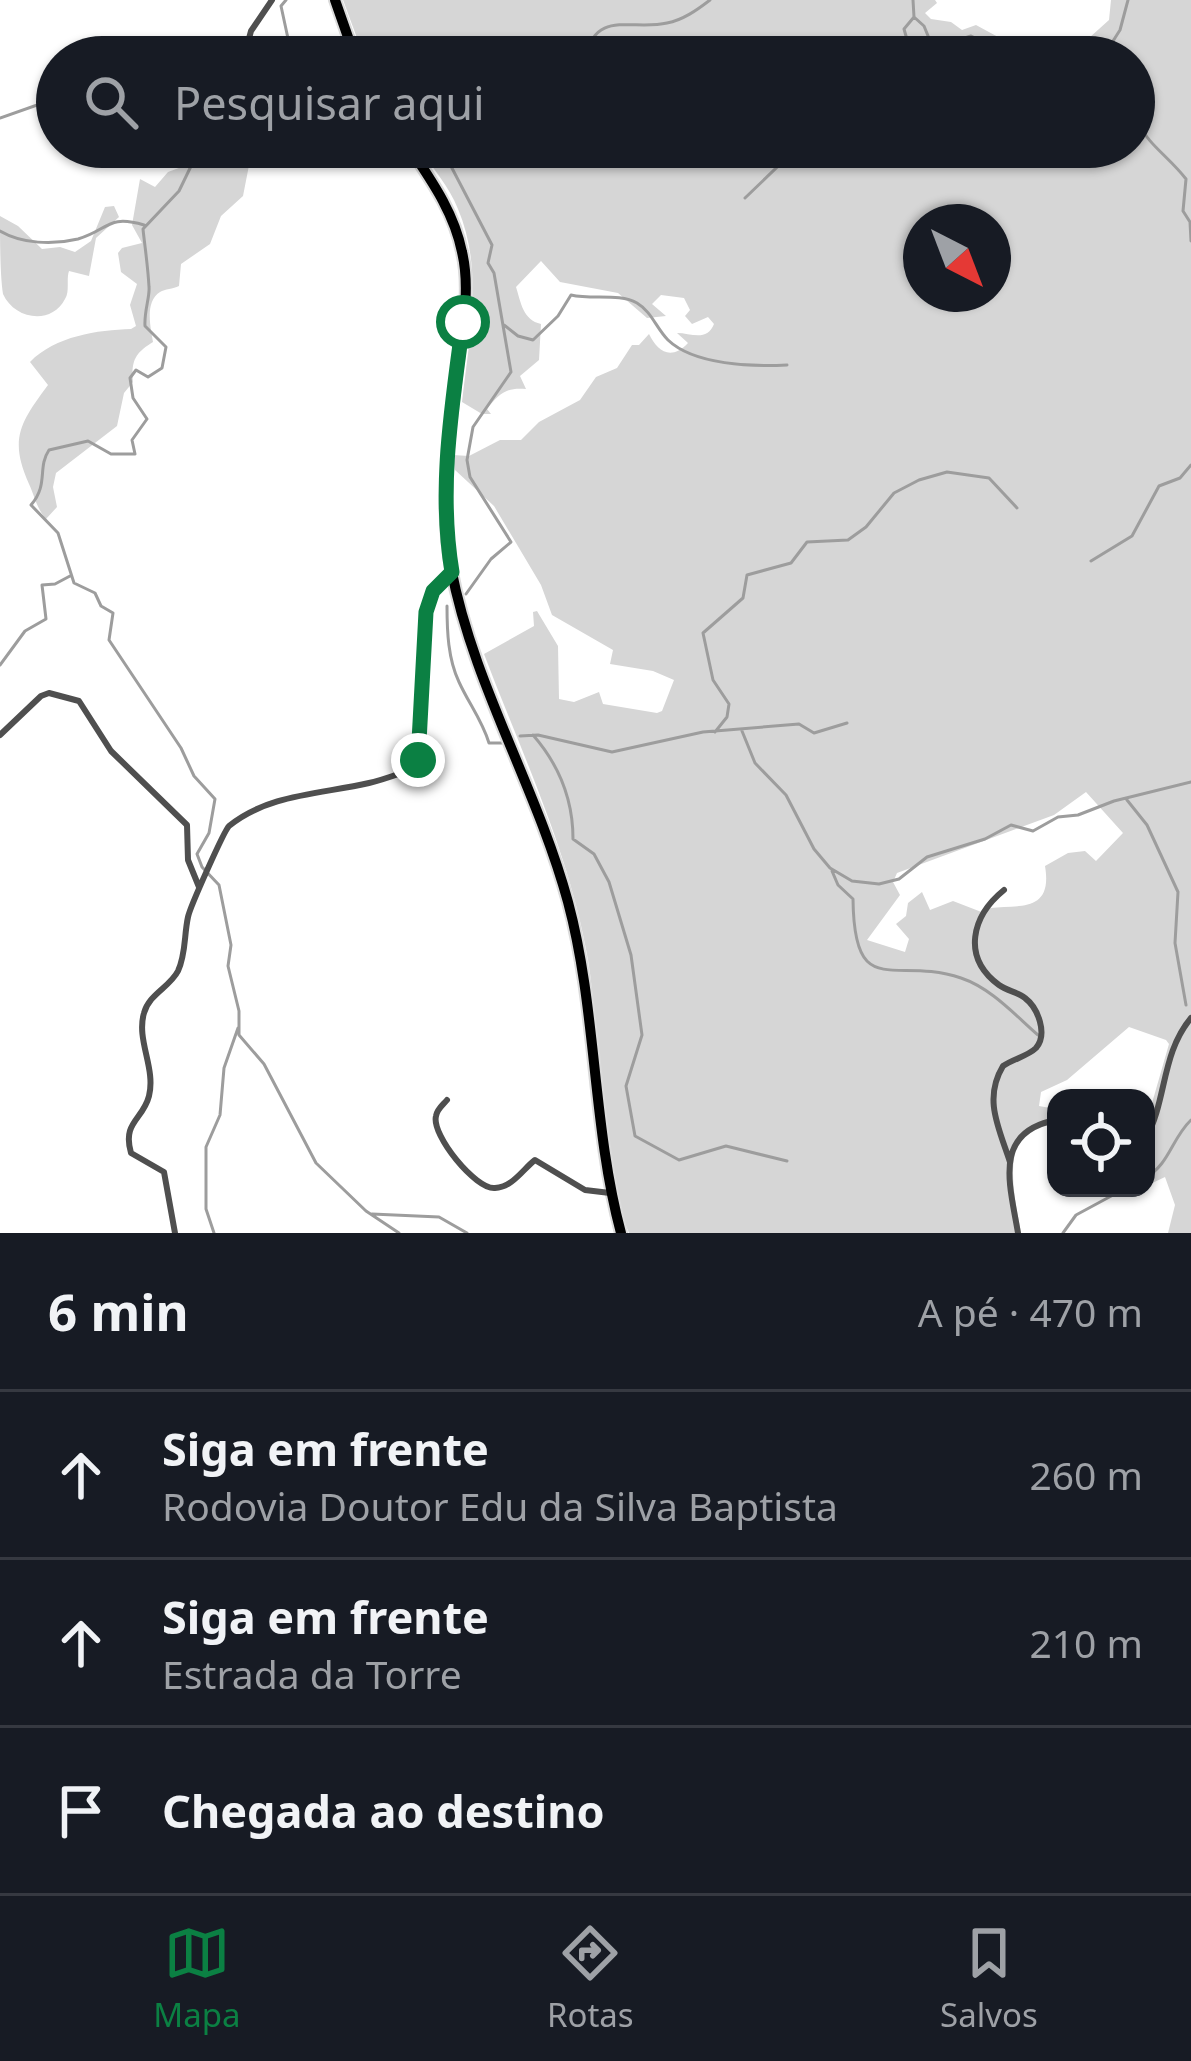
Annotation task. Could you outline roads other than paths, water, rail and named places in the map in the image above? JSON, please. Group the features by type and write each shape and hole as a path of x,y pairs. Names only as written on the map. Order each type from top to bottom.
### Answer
{"main road":[{"path":"335,0 348,36"},
{"path":"423,168 451,215 465,266 446,463 446,530 452,572 469,638 540,818 568,904 610,1193 620,1233"}],"street":[{"path":"250,36 272,0"},
{"path":"176,1233 164,1172 131,1154 127,1139 149,1097 144,1013 155,993 176,976 185,951 189,910 209,873 219,837 278,800 372,783 412,770 418,760 426,612 433,591 452,572"},
{"path":"0,735 41,696 79,701 110,751 187,825 188,860 199,888"},
{"path":"1004,890 980,915 975,930 977,955 998,985 1025,998 1041,1023 1041,1042 1032,1052 1003,1066 992,1096 994,1119 1010,1162"},
{"path":"1155,1106 1169,1055 1191,1018"},
{"path":"447,1100 436,1116 436,1127 482,1186 492,1189 508,1184 535,1160 585,1190 610,1193"},
{"path":"1018,1233 1008,1181 1010,1162 1015,1144 1030,1125 1047,1122"}],"waterway":[{"path":"286,0 281,6 287,36"},
{"path":"596,36 617,25 673,22 710,0"},
{"path":"906,36 904,29 914,17 913,0"},
{"path":"1116,36 1128,0"},
{"path":"914,17 928,36"},
{"path":"0,118 36,105"},
{"path":"1155,146 1186,179 1183,211 1190,222 1191,241"},
{"path":"190,168 179,191 143,229 149,287 145,326 166,347 162,368 148,377 136,370 130,378 133,398 147,419 132,440 135,454 111,454 88,441 49,450 40,490 31,505 58,533 74,583 95,593 101,606 113,613 109,640 181,748 194,776 215,799 209,833 197,854 219,885 231,945 228,966 239,1011 239,1035 264,1064 316,1163 366,1211 399,1233"},
{"path":"452,168 492,245 488,263 494,273 511,372 473,427 467,460 470,477 511,542 491,559 466,594"},
{"path":"745,198 776,168"},
{"path":"0,231 28,241 58,242 78,239 115,222 144,225"},
{"path":"504,325 533,340 558,316 571,295 622,298 642,307 668,340 693,355 741,365 787,365"},
{"path":"1091,561 1132,536 1159,486 1180,478 1191,465"},
{"path":"715,732 727,717 729,704 713,680 703,633 743,598 747,575 791,563 807,542 848,540 866,527 894,493 947,472 989,478 1017,508"},
{"path":"0,665 25,631 46,619 42,585 70,576"},
{"path":"447,606 455,673 489,743 502,743"},
{"path":"520,736 538,735 612,752 703,732 799,724 814,733 847,723"},
{"path":"742,731 755,763 786,795 814,849 830,868 852,881 879,884 899,879 927,857 985,839 1011,825 1033,831 1058,817 1191,782"},
{"path":"533,735 563,784 573,839 594,854 609,882 631,955 642,1035 626,1086 635,1136 679,1160 726,1146 787,1161"},
{"path":"1127,800 1147,825 1178,892 1175,943 1186,1005"},
{"path":"832,871 838,885 853,899 855,931 870,964 937,972 972,982 1038,1035"},
{"path":"214,1233 206,1209 206,1147 220,1115 224,1068 238,1028"},
{"path":"1155,1170 1191,1120"},
{"path":"1063,1233 1076,1215 1109,1197"},
{"path":"372,1214 439,1217 467,1233"}]}
